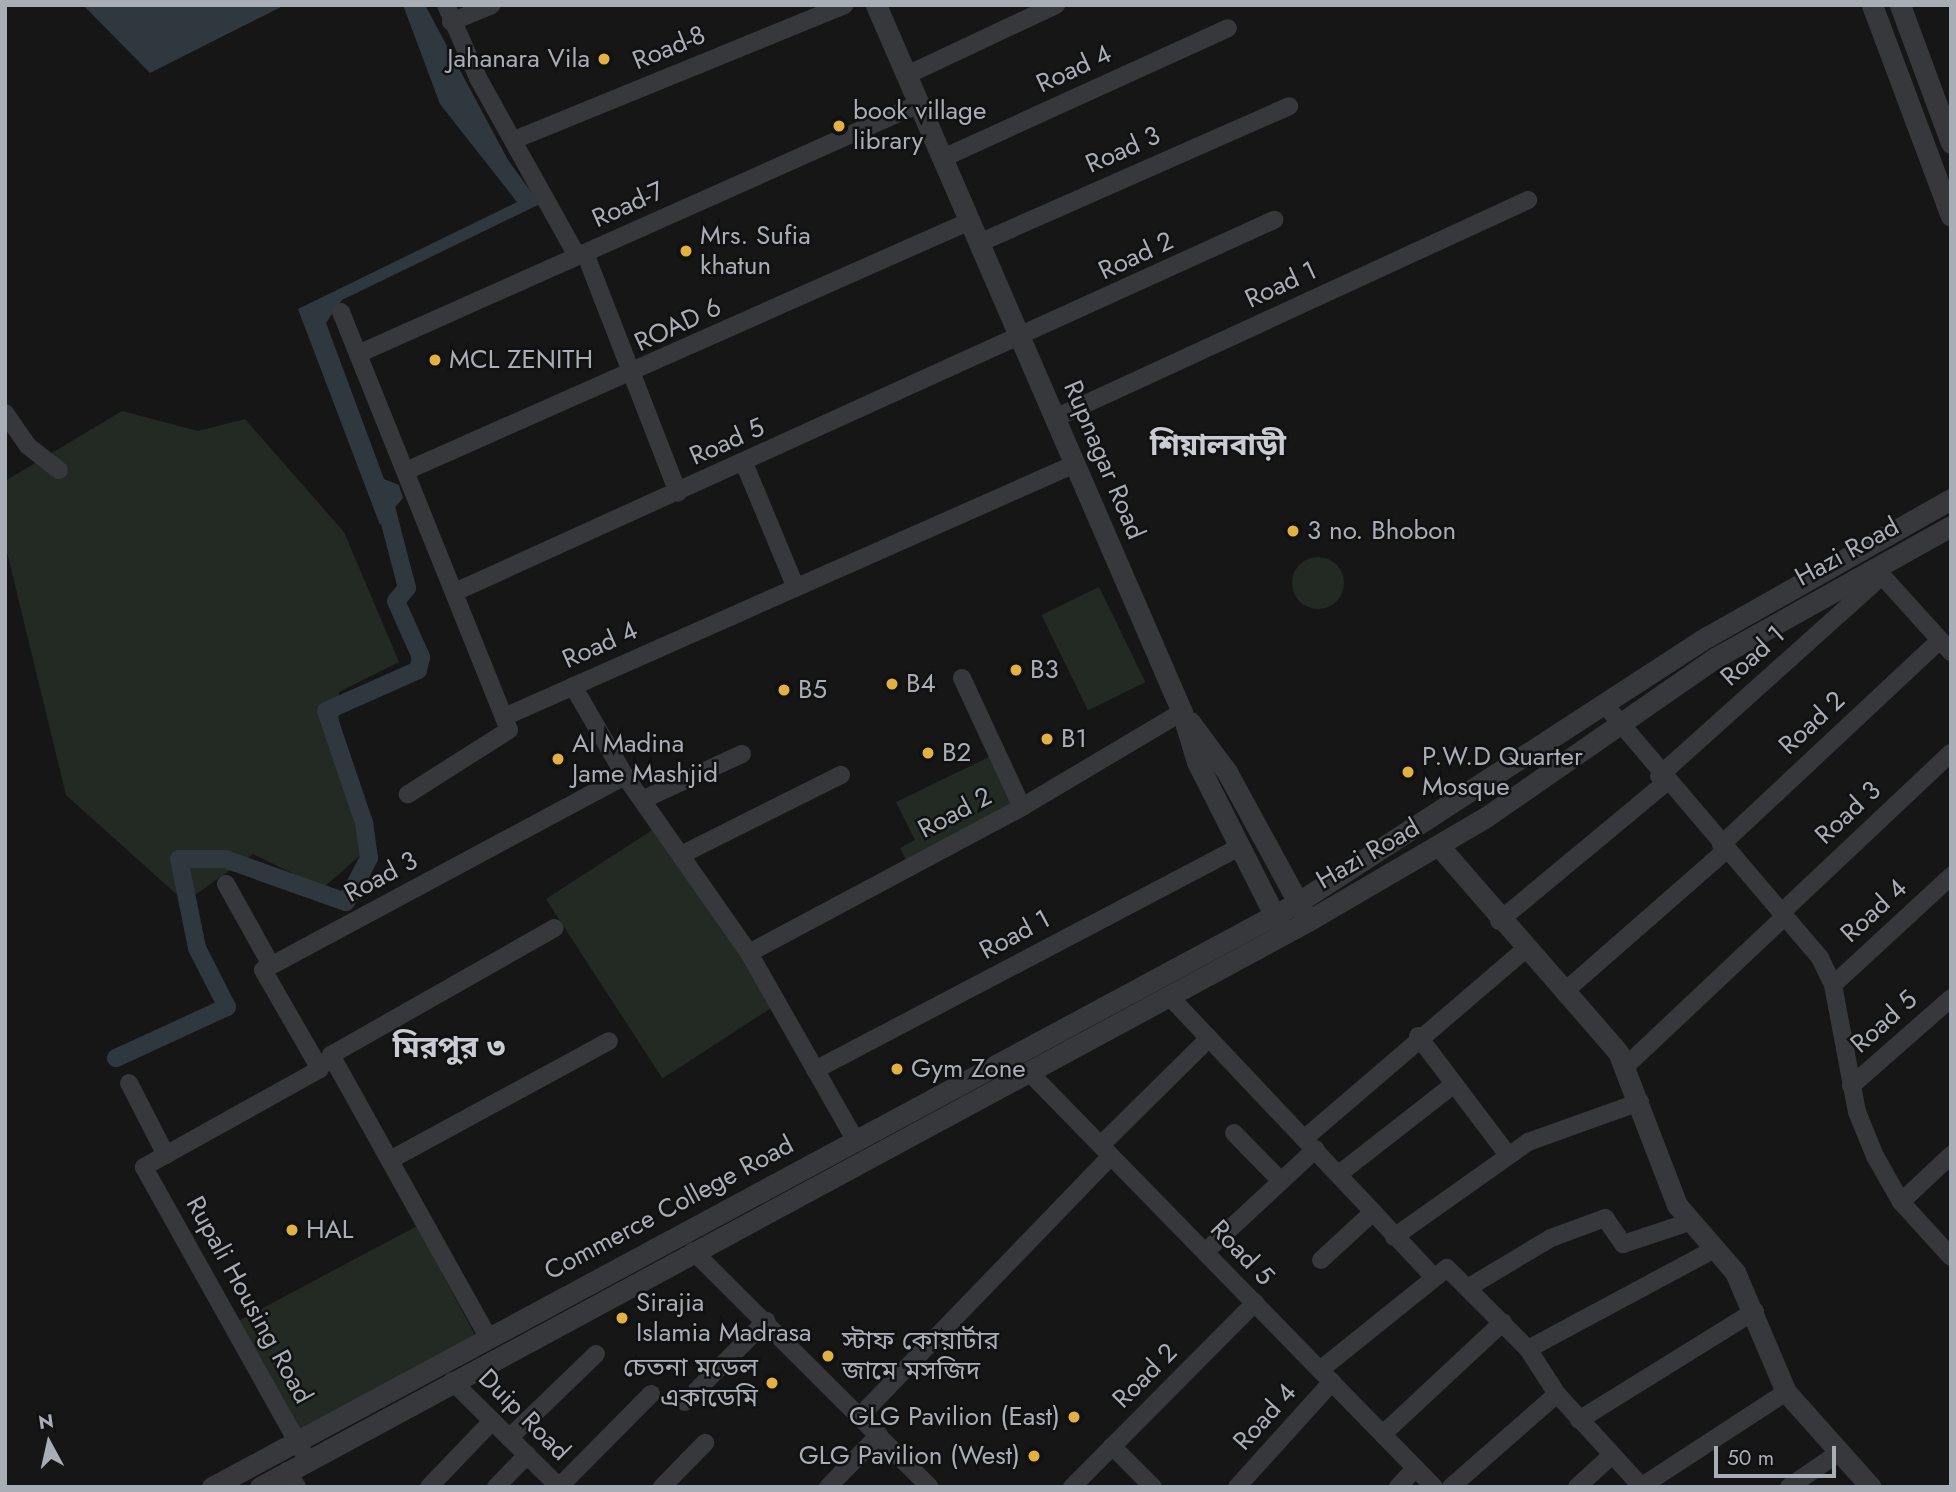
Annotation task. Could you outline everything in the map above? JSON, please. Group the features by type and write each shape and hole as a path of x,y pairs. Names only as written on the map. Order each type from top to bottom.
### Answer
{"street":[{"path":"449,14 492,5"},
{"name":"Road-8","path":"514,140 844,5"},
{"name":"Rupnagar Road","path":"876,5 1182,712 1197,762 1280,925"},
{"path":"906,75 1056,5"},
{"path":"1872,5 1951,216"},
{"path":"1900,5 1942,95 1951,144"},
{"name":"Road-7","path":"449,14 514,140 581,255 678,493"},
{"name":"Road 4","path":"943,158 1228,28"},
{"name":"Road-7","path":"358,354 919,104"},
{"name":"Road 3","path":"979,243 1289,106"},
{"name":"Road 1","path":"1055,418 1528,200"},
{"name":"Road 2","path":"1021,339 1273,220"},
{"name":"ROAD 6","path":"406,471 632,375 970,221"},
{"path":"341,312 509,730 408,794"},
{"name":"Road 5","path":"455,592 1021,339"},
{"path":"5,413 28,446 59,470"},
{"path":"744,463 796,588"},
{"name":"Road 4","path":"504,717 1075,464"},
{"name":"Hazi Road","path":"1303,912 1444,813 1707,636 1951,499"},
{"name":"Hazi Road","path":"868,1160 1031,1074 1163,990 1303,912 1439,846 1715,658 1878,572 1951,526"},
{"path":"1878,572 1945,646"},
{"name":"Road 1","path":"1499,921 1662,779 1878,572"},
{"name":"Road 2","path":"1564,992 1945,646"},
{"path":"962,678 1022,807"},
{"path":"573,686 625,776 749,953 856,1141"},
{"path":"1605,705 1662,779 1784,914 1833,985 1852,1086 1875,1156 1901,1202 1951,1257"},
{"path":"1182,712 1227,772 1303,912"},
{"name":"Road 2","path":"749,953 1022,807 1182,712"},
{"name":"Road 3","path":"1626,1066 1951,753"},
{"path":"642,800 742,754"},
{"path":"681,855 841,775"},
{"name":"Road 3","path":"271,965 625,776"},
{"path":"1439,846 1499,921 1564,992 1626,1066 1677,1205 1716,1248 1755,1311 1786,1392 1871,1487"},
{"name":"Road 1","path":"815,1070 1239,847"},
{"name":"Road 4","path":"1833,985 1951,876"},
{"path":"129,1083 166,1155 320,1069 263,970 271,965 226,884"},
{"path":"488,1337 331,1055 555,928"},
{"path":"1205,1252 1281,1181 1310,1144 1418,1036 1524,950"},
{"path":"1163,990 1432,1275 1447,1268 1503,1322 1528,1349 1557,1394 1579,1420 1642,1486 1786,1392"},
{"name":"Commerce College Road","path":"212,1487 296,1439 856,1141 1163,990"},
{"name":"Road 5","path":"1852,1086 1951,998"},
{"path":"1418,1036 1508,1155"},
{"path":"860,1416 1209,1038"},
{"path":"390,1160 609,1041"},
{"name":"Road 5","path":"1031,1074 1434,1487"},
{"path":"1339,1174 1454,1084"},
{"path":"1394,1237 1508,1155 1564,1124 1640,1102"},
{"path":"1234,1133 1281,1181"},
{"name":"Rupali Housing Road","path":"166,1155 144,1167 308,1460"},
{"path":"1901,1202 1951,1155"},
{"name":"Commerce College Road","path":"260,1487 292,1479 308,1460 693,1251 868,1160"},
{"path":"1321,1260 1373,1212"},
{"path":"1469,1287 1551,1238 1605,1217 1623,1244 1692,1221"},
{"path":"1528,1349 1716,1248"},
{"path":"693,1251 930,1487"},
{"name":"Road 4","path":"1237,1487 1326,1376 1432,1275"},
{"name":"Road 2","path":"1072,1487 1255,1303"},
{"path":"1579,1420 1755,1311"},
{"path":"685,1402 766,1321"},
{"path":"1383,1434 1503,1322"},
{"path":"509,1438 596,1354"},
{"name":"Duip Road","path":"452,1381 559,1487"},
{"path":"559,1487 651,1394"},
{"path":"1451,1487 1557,1394"},
{"path":"429,1487 492,1421"},
{"path":"828,1487 879,1435"},
{"path":"662,1487 705,1443"},
{"path":"1112,1446 1153,1487"},
{"path":"276,1451 292,1479"},
{"path":"1789,1487 1840,1452"},
{"path":"496,1487 527,1455"},
{"path":"1577,1487 1611,1456"},
{"path":"1398,1487 1416,1468"}],"shaded area":[{"path":"83,5 285,5 150,73"},
{"path":"403,5 425,5 508,160 540,204 342,300 326,323 384,479 399,485 403,498 380,525 298,309 517,202 440,104"},
{"path":"122,411 198,431 245,419 344,532 399,662 339,692 340,776 364,852 323,888 253,854 185,902 66,795 5,544 5,481"},
{"path":"1318,557 1328,559 1336,565 1342,573 1342,593 1336,601 1328,607 1318,609 1308,607 1300,601 1294,593 1292,583 1294,573 1300,565 1308,559"},
{"path":"1099,587 1145,682 1088,710 1041,615"},
{"path":"991,756 1018,805 907,862 900,848 915,840 896,802"},
{"path":"660,825 777,1004 662,1079 546,899"},
{"path":"417,1226 479,1343 298,1439 236,1322"}],"waterway":[{"path":"116,1058 227,1007 197,948 179,859 225,859 346,902 369,858 364,823 326,711 418,670 421,657 396,601 407,588 384,500"}],"place":[{"name":"Jahanara Vila","path":"604,59"},
{"name":"book village library","path":"839,126"},
{"name":"Mrs. Sufia khatun","path":"686,251"},
{"name":"MCL ZENITH","path":"435,360"},
{"name":"3 no. Bhobon","path":"1293,531"},
{"name":"B3","path":"1016,670"},
{"name":"B4","path":"892,684"},
{"name":"B5","path":"784,690"},
{"name":"B1","path":"1047,739"},
{"name":"B2","path":"928,753"},
{"name":"Al Madina Jame Mashjid","path":"558,759"},
{"name":"P.W.D Quarter Mosque","path":"1408,772"},
{"name":"Gym Zone","path":"897,1069"},
{"name":"HAL","path":"292,1230"},
{"name":"Sirajia Islamia Madrasa","path":"622,1318"},
{"name":"স্টাফ কোয়ার্টার জামে মসজিদ","path":"828,1356"},
{"name":"চেতনা মডেল একাডেমি","path":"772,1383"},
{"name":"GLG Pavilion (East)","path":"1074,1417"},
{"name":"GLG Pavilion (West)","path":"1034,1456"}],"district":[{"name":"শিয়ালবাড়ী","path":"1218,445"},
{"name":"মিরপুর ৩","path":"449,1047"}]}
